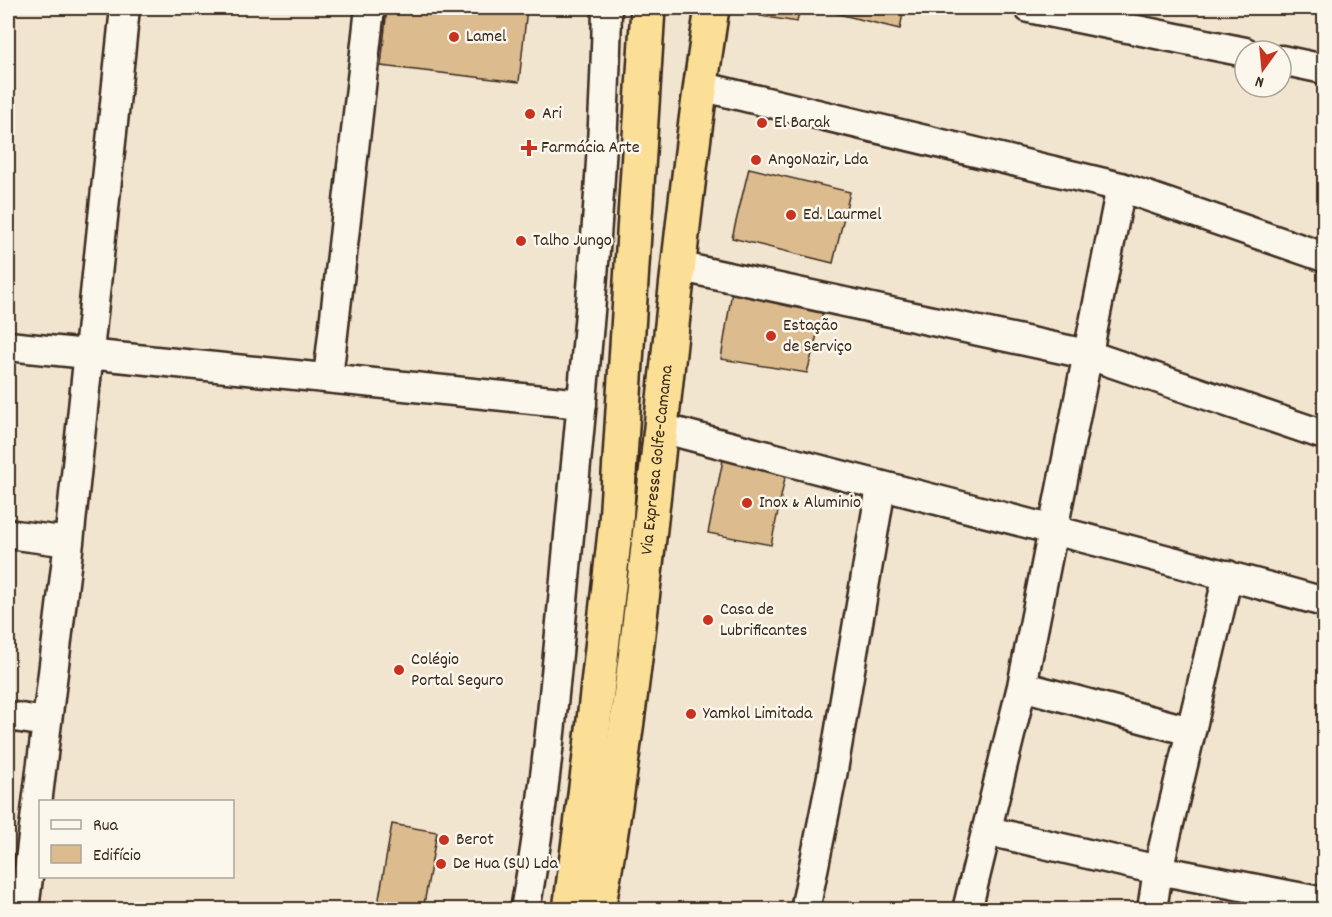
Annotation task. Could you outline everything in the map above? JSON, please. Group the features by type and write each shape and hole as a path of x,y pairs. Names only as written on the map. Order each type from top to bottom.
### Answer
{"highway":[{"name":"Via Expressa Golfe-Camama","path":"570,909 616,523 648,8"},
{"name":"Via Expressa Golfe-Camama","path":"598,909 618,795 661,428 677,266 712,8"}],"street":[{"path":"24,909 69,542 125,8"},
{"path":"328,378 370,8"},
{"path":"525,909 533,867 582,404 593,261 607,8"},
{"path":"1029,8 1233,50"},
{"path":"1293,63 1324,69"},
{"path":"700,86 1121,187 1324,257"},
{"path":"967,909 1022,686 1086,354 1121,187"},
{"path":"593,261 633,264"},
{"path":"677,266 1086,354 1324,435"},
{"path":"8,346 582,404"},
{"path":"661,428 881,487 1052,528 1324,602"},
{"path":"805,909 832,776 881,487"},
{"path":"8,534 69,542"},
{"path":"1152,909 1158,870 1228,575"},
{"path":"1022,686 1190,732"},
{"path":"8,716 46,722"},
{"path":"988,831 1158,870 1324,902"}],"building":[{"name":"Lamel","path":"387,8 527,8 519,82 381,66"},
{"path":"762,8 800,8 797,22 760,16"},
{"path":"814,8 904,8 900,29"},
{"name":"Ed. Laurmel","path":"749,168 850,192 833,263 732,238"},
{"name":"Estação de Serviço","path":"732,291 823,312 807,373 721,359"},
{"name":"Inox & Aluminio","path":"723,460 786,473 771,545 708,533"},
{"path":"392,824 437,832 423,910 377,910"}],"place":[{"name":"Lamel","path":"454,37"},
{"name":"Ari","path":"530,114"},
{"name":"El Barak","path":"762,123"},
{"name":"Farmácia Arte","path":"529,148"},
{"name":"AngoNazir, Lda","path":"756,160"},
{"name":"Ed. Laurmel","path":"791,215"},
{"name":"Talho Jungo","path":"521,241"},
{"name":"Estação de Serviço","path":"771,336"},
{"name":"Inox & Aluminio","path":"747,503"},
{"name":"Casa de Lubrificantes","path":"708,620"},
{"name":"Colégio Portal Seguro","path":"399,670"},
{"name":"Yamkol Limitada","path":"691,714"},
{"name":"Berot","path":"444,840"},
{"name":"De Hua (SU) Lda","path":"441,864"}]}
